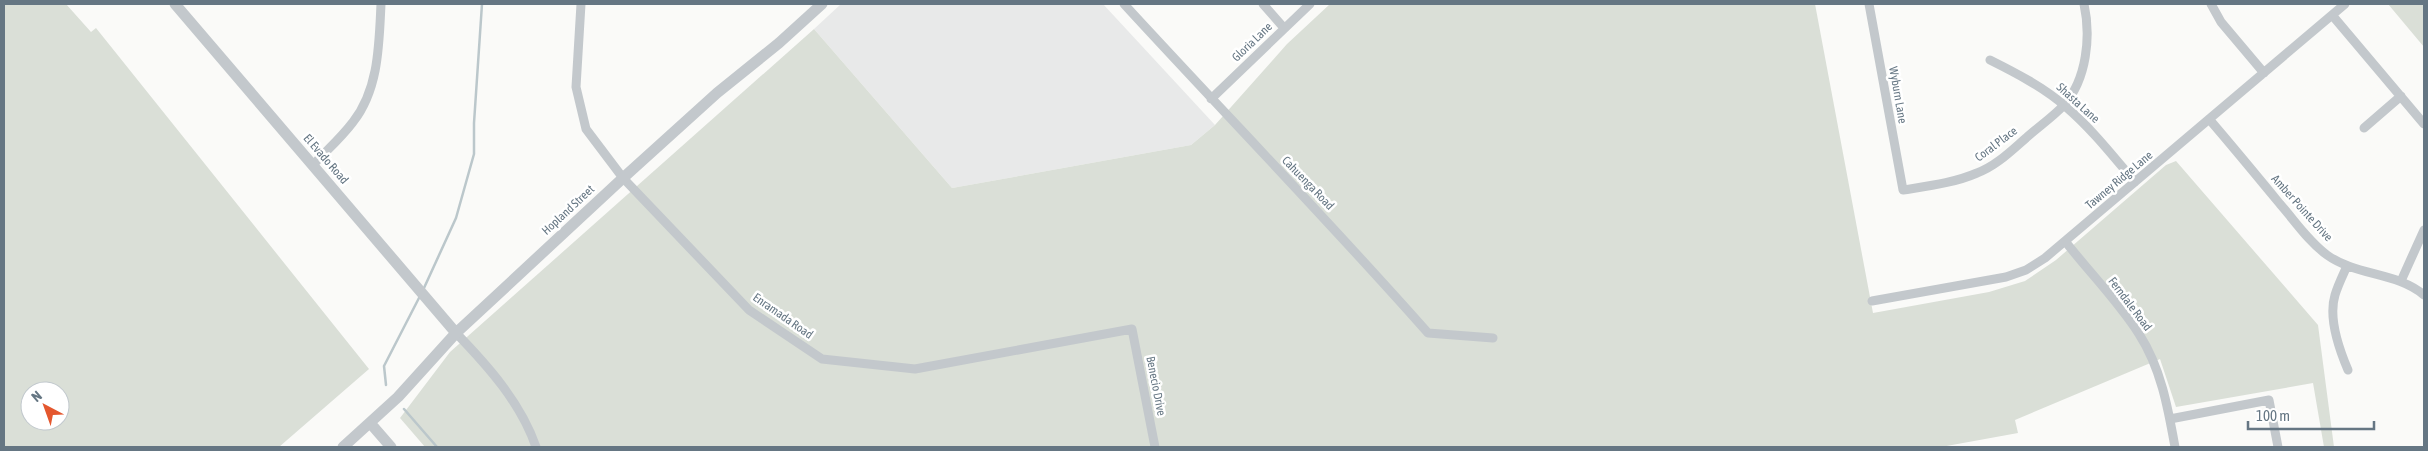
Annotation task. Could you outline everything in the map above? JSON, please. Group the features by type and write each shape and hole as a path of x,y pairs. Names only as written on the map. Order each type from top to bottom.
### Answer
{"street":[{"name":"El Evado Road","path":"175,4 456,333"},
{"path":"313,165 354,122 370,92 378,54 382,4"},
{"name":"Enramada Road","path":"581,4 576,87 586,129 623,178 749,310 822,359 914,368 1132,328"},
{"name":"Hopland Street","path":"344,447 371,424 456,333 623,178 717,93 779,43 822,4"},
{"name":"Cahuenga Road","path":"1124,4 1211,99 1345,239 1428,333 1493,338"},
{"path":"1263,4 1284,28"},
{"name":"Gloria Lane","path":"1211,99 1310,4"},
{"name":"Wyburn Lane","path":"1869,4 1903,190"},
{"path":"2064,105 2075,87 2087,44 2088,28 2084,4"},
{"path":"2211,4 2221,22 2264,73"},
{"name":"Tawney Ridge Lane","path":"1872,301 2006,277 2026,270 2045,258 2345,4"},
{"path":"2332,15 2424,124"},
{"name":"Shasta Lane","path":"1990,60 2030,81 2064,105 2090,130 2135,182"},
{"path":"2364,128 2401,96"},
{"name":"Coral Place","path":"1903,190 1959,180 1979,173 2004,156 2064,105"},
{"name":"Amber Pointe Drive","path":"2209,119 2308,237 2327,255 2347,266 2370,274 2400,280 2424,295"},
{"path":"2400,280 2424,230"},
{"name":"Ferndale Road","path":"2065,241 2140,335 2162,386 2175,447"},
{"path":"2347,266 2335,296 2333,314 2340,352 2348,370"},
{"name":"Benecio Drive","path":"1132,328 1155,447"},
{"path":"456,333 484,363 511,399 536,447"},
{"path":"2170,419 2269,400 2278,447"},
{"path":"371,424 391,447"}],"shaded area":[{"path":"4,4 66,4 91,32 96,28 369,369 279,447 4,447"},
{"path":"841,4 1103,4 1215,125 1191,145 952,188 814,29"},
{"path":"1330,4 1815,4 1873,313 1989,292 2025,281 2056,260 2166,165 2176,161 2318,325 2334,447 2324,447 2313,383 2176,407 2160,359 2015,420 2018,433 1941,447 425,447 400,418 450,352 814,29 952,188 1191,145 1215,125 1287,44"},
{"path":"2388,4 2424,4 2424,47"}],"waterway":[{"path":"424,288 456,218 474,154 474,123 482,4"},
{"path":"386,385 384,366 420,296"},
{"path":"404,409 437,447"}]}
